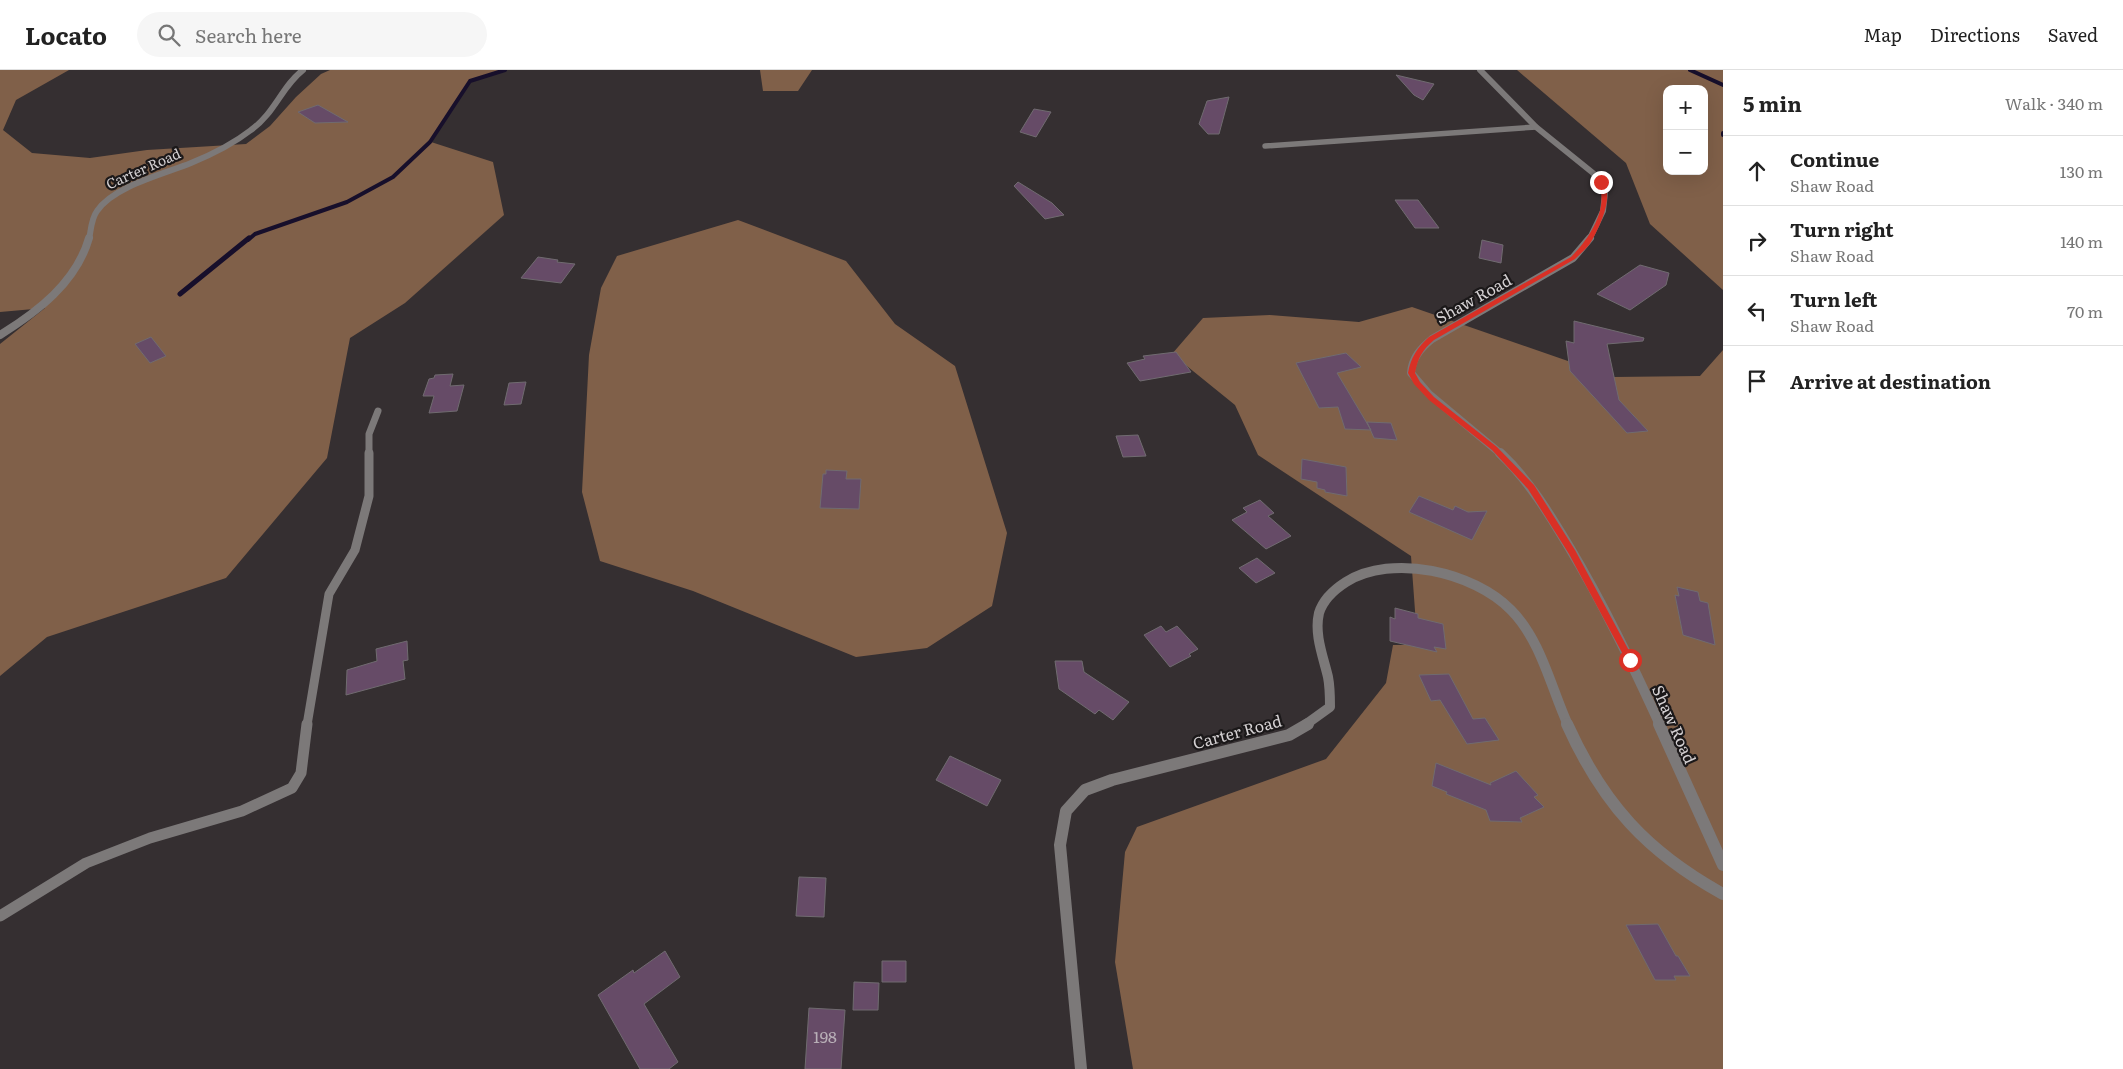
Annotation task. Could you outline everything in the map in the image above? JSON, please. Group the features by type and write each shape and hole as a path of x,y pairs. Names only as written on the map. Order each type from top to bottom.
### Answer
{"street":[{"name":"Carter Road","path":"0,335 61,290 76,269 88,244 94,213 103,203 133,186 202,158 235,141 263,122 274,109 289,82 302,70"},
{"name":"Shaw Road","path":"1480,70 1536,128 1601,182 1605,192 1604,199 1594,231 1586,246 1573,258 1432,339 1421,348 1414,359 1411,373 1417,383 1432,398 1494,448 1531,487 1567,544 1630,660 1723,865"},
{"name":"Carter Road","path":"1081,1069 1060,846 1066,811 1085,790 1112,780 1289,735 1315,720 1330,707 1329,684 1319,640 1319,612 1330,592 1349,578 1401,567 1432,571 1462,578 1491,592 1512,610 1522,625 1538,655 1568,728 1588,768 1630,825 1663,857 1696,881 1723,894"}],"lane":[{"path":"1265,146 1536,128"},
{"path":"0,916 86,863 150,838 242,811 292,788 301,773 307,724 329,594 355,550 369,496 369,434 378,411"}],"shaded area":[{"path":"0,70 69,70 16,100 3,130 32,153 90,158 147,150 246,144 270,126 296,97 321,74 330,70 505,70 470,81 431,142 493,162 504,215 405,303 350,338 327,458 226,578 47,637 0,676 0,344 45,308 0,312"},
{"path":"760,70 812,70 798,91 763,91"},
{"path":"1517,70 1723,70 1723,290 1650,224 1626,163"},
{"path":"738,220 846,261 895,324 955,366 1007,533 992,606 927,648 856,657 693,591 600,561 582,492 589,355 601,288 617,256"},
{"path":"1412,307 1614,377 1700,376 1723,350 1723,1069 1133,1069 1115,962 1125,852 1137,827 1326,759 1386,683 1393,645 1412,645 1417,638 1411,556 1258,455 1235,405 1172,354 1203,318 1270,315 1359,322"}],"building":[{"path":"1396,75 1434,84 1423,100 1414,95"},
{"path":"1229,97 1219,134 1208,134 1199,124 1207,101"},
{"path":"318,105 348,122 315,123 298,112"},
{"path":"1034,109 1051,112 1036,137 1020,132"},
{"path":"1018,182 1052,203 1064,215 1045,219 1014,186"},
{"path":"1395,200 1418,200 1439,228 1415,228"},
{"path":"1482,240 1503,245 1501,263 1479,258"},
{"path":"538,257 575,264 561,283 521,278"},
{"path":"1640,265 1669,273 1666,285 1630,310 1597,294"},
{"path":"1574,321 1644,338 1643,341 1607,344 1619,400 1648,431 1627,433 1570,371 1566,341 1574,343"},
{"path":"151,337 166,356 150,363 135,344"},
{"path":"1176,352 1191,372 1140,381 1127,363 1145,359 1143,356"},
{"path":"1346,353 1361,367 1337,373 1371,430 1345,429 1338,407 1319,408 1296,363"},
{"path":"453,374 450,386 464,385 457,411 429,413 434,396 423,396 429,379 434,378 435,375"},
{"path":"526,382 521,404 504,405 509,383"},
{"path":"1367,422 1391,423 1397,440 1374,438"},
{"path":"1138,435 1146,456 1123,457 1116,436"},
{"path":"1302,459 1346,467 1347,496 1325,492 1325,490 1317,488 1317,482 1301,479"},
{"path":"826,470 847,471 846,479 861,479 859,509 820,508 823,474 826,474"},
{"path":"1419,496 1453,510 1455,506 1468,512 1487,511 1472,540 1409,512"},
{"path":"1260,500 1274,513 1268,516 1291,536 1266,549 1232,520 1247,512 1243,508"},
{"path":"1257,558 1275,573 1256,583 1239,568"},
{"path":"1677,587 1698,592 1700,601 1708,603 1715,645 1683,635 1675,595 1679,596"},
{"path":"1395,608 1418,614 1418,618 1443,624 1446,649 1434,647 1437,652 1390,641 1390,617 1395,619"},
{"path":"1161,626 1166,632 1177,626 1198,649 1189,654 1191,656 1170,667 1144,635"},
{"path":"407,641 408,660 403,661 405,679 346,695 347,670 377,661 376,649"},
{"path":"1055,661 1082,661 1084,672 1129,702 1113,720 1099,710 1095,714 1059,689"},
{"path":"1449,674 1473,719 1485,718 1499,740 1467,744 1440,700 1431,701 1419,675"},
{"path":"950,756 1001,780 987,806 936,780"},
{"path":"1436,763 1491,785 1490,783 1516,771 1538,795 1534,797 1544,807 1520,818 1522,822 1490,821 1486,810 1446,794 1447,792 1432,786"},
{"path":"799,877 826,878 824,917 796,916"},
{"path":"1658,924 1690,976 1674,976 1676,980 1655,980 1626,925"},
{"path":"665,951 680,977 644,1004 678,1062 669,1069 640,1069 598,995 633,970 634,973"},
{"path":"882,961 906,961 906,982 882,982"},
{"path":"854,982 879,983 878,1010 853,1010"},
{"path":"809,1008 845,1010 841,1069 805,1069"}],"waterway":[{"path":"248,240 255,234 347,202 393,177 430,142 470,81 505,70"},
{"path":"1690,70 1723,85"},
{"path":"180,294 249,238"}],"route":[{"path":"1601,182 1605,192 1603,206 1586,246 1573,258 1432,339 1421,348 1414,359 1411,373 1417,383 1432,398 1494,448 1531,487 1572,552 1630,660"}]}
